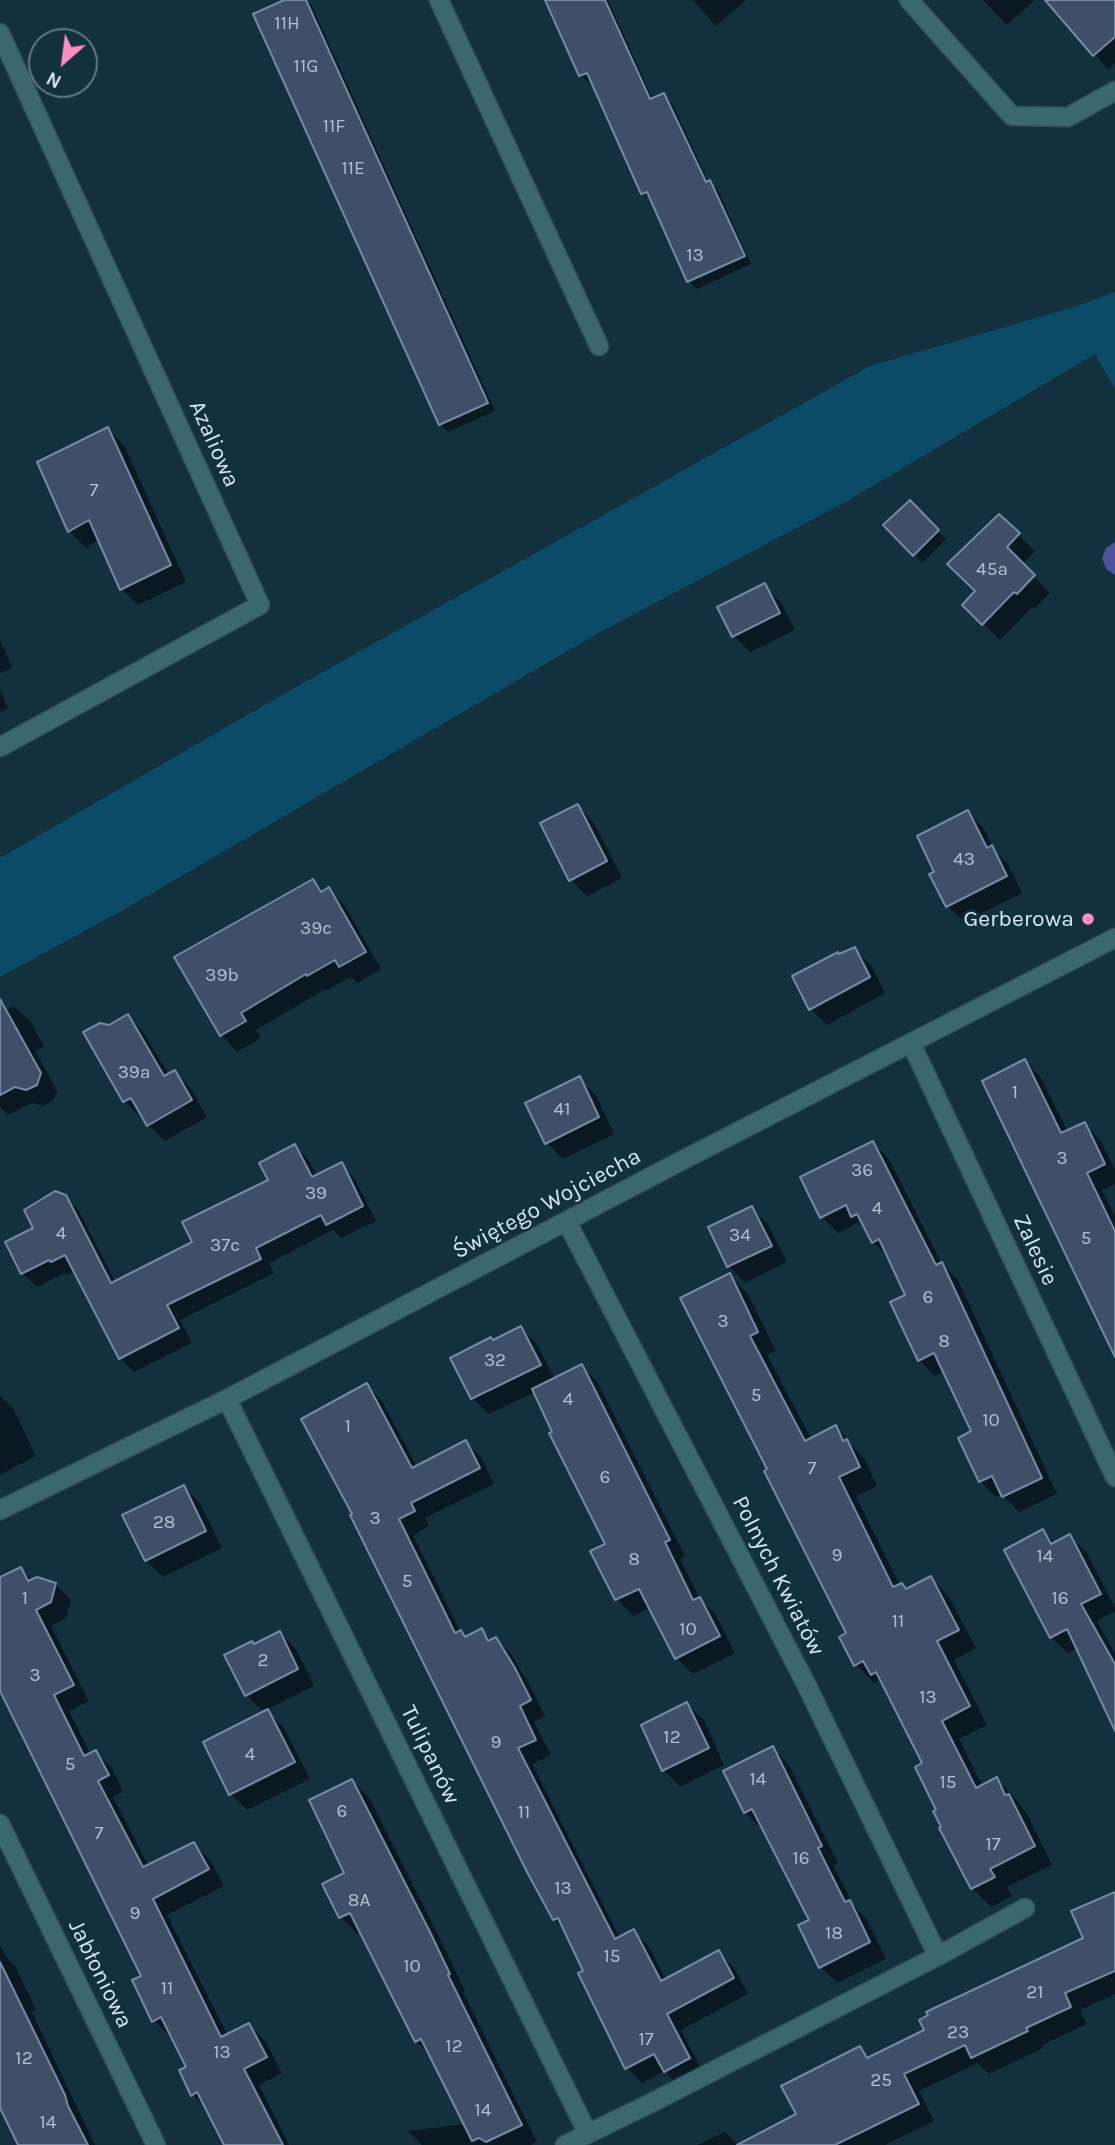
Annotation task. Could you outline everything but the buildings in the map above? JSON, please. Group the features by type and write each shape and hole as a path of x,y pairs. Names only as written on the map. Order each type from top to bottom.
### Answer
{"street":[{"path":"439,0 599,346"},
{"path":"909,0 1012,116 1069,117 1115,91"},
{"name":"Azaliowa","path":"0,33 260,605 0,747"},
{"name":"Świętego Wojciecha","path":"0,1510 227,1399 1115,938"},
{"name":"Zalesie","path":"911,1043 1115,1477"},
{"name":"Polnych Kwiatów","path":"567,1222 806,1684 938,1956"},
{"name":"Tulipanów","path":"227,1399 588,2134"},
{"name":"Jabłoniowa","path":"0,1824 156,2145"},
{"path":"565,2145 938,1956 1025,1908"}],"shaded area":[{"path":"1115,292 1115,389 1095,354 849,500 595,635 125,909 0,977 0,858 287,692 870,366 1071,308"},
{"path":"1115,542 1115,575 1106,569 1102,558 1106,548"}],"place":[{"name":"Gerberowa","path":"1088,919"}]}
